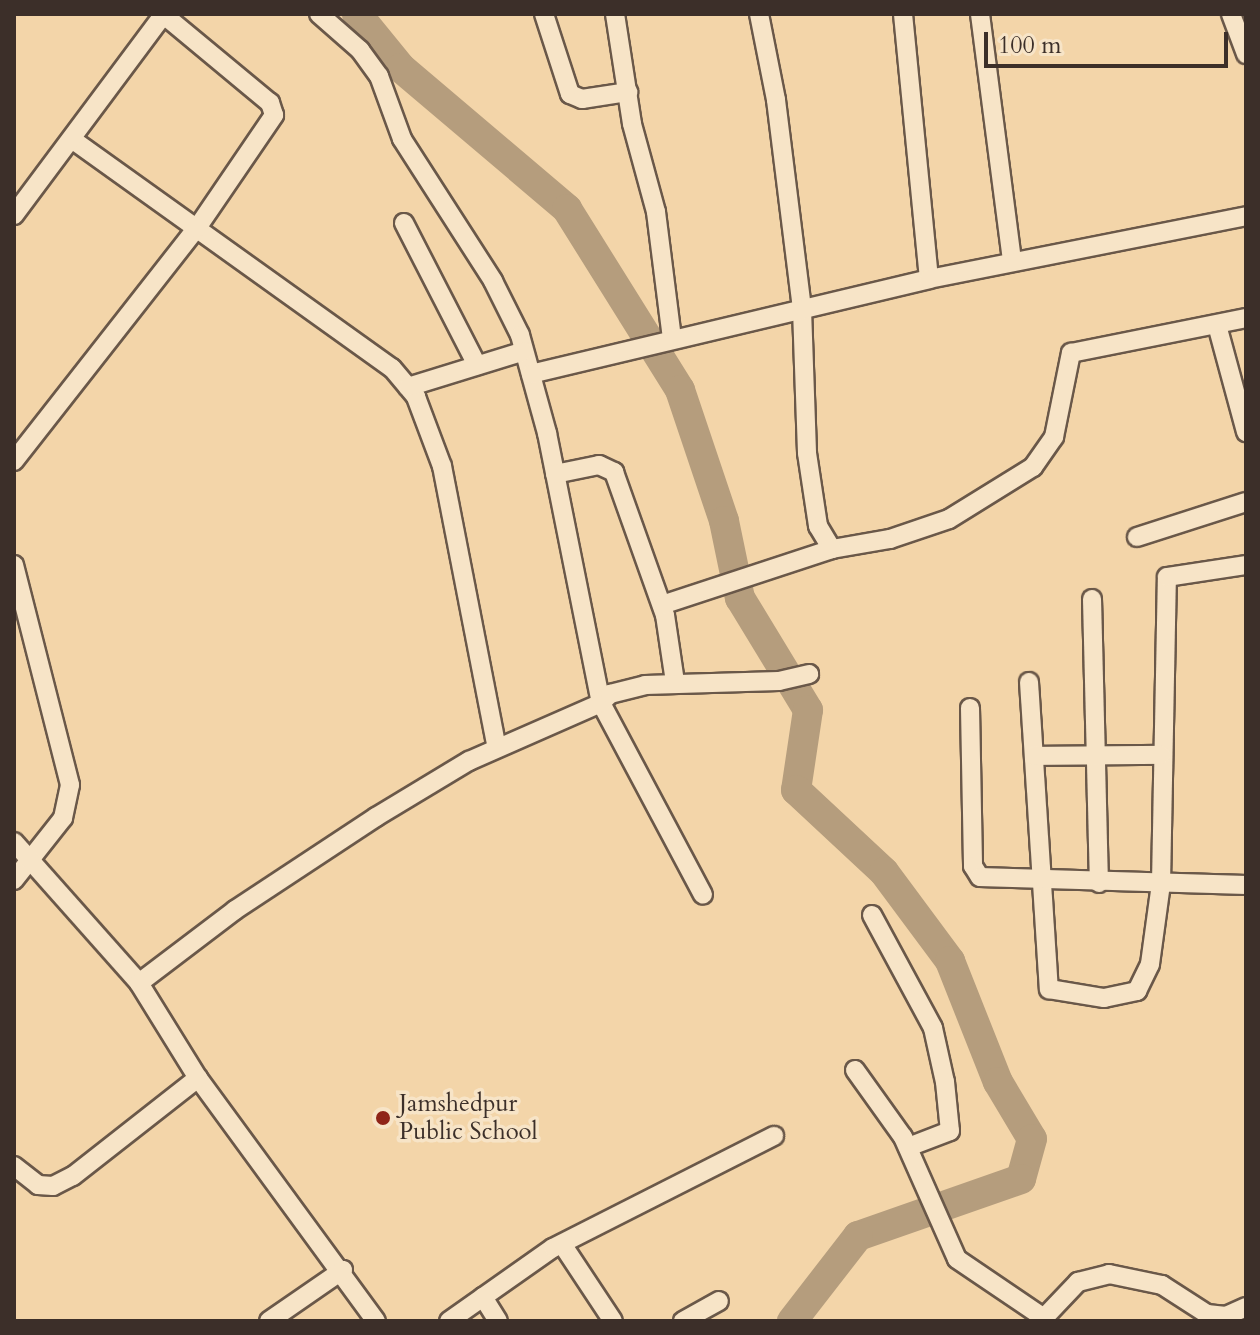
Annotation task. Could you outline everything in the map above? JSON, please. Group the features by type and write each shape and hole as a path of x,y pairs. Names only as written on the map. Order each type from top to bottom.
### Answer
{"street":[{"path":"14,215 73,140 164,14 274,109 197,228 14,461"},
{"path":"319,14 360,50 379,76 402,139 493,281 524,351 555,474 601,703 703,895"},
{"path":"544,14 570,94 582,99 628,92"},
{"path":"615,14 628,92 656,212 667,341"},
{"path":"759,14 776,100 802,309 807,453 818,526 832,549"},
{"path":"903,14 929,279"},
{"path":"980,14 1012,262"},
{"path":"1231,14 1246,54"},
{"path":"73,140 392,368 408,387 429,424 442,466 497,748"},
{"path":"531,374 929,279 1246,216"},
{"path":"404,223 477,365"},
{"path":"662,605 832,549 890,539 949,519 1033,467 1054,437 1071,353 1246,318"},
{"path":"1217,325 1246,432"},
{"path":"408,387 524,351"},
{"path":"555,474 599,465 610,468 662,605 675,682"},
{"path":"1137,537 1246,502"},
{"path":"14,565 70,785 63,818 14,880"},
{"path":"1029,682 1049,989 1104,998 1137,991 1150,964 1161,884 1161,755 1170,638 1167,577 1246,565"},
{"path":"1092,599 1100,755 1099,883"},
{"path":"139,983 235,910 363,825 497,748 601,703 625,689 675,682 779,681 809,674"},
{"path":"970,708 975,873 1099,883 1246,885"},
{"path":"1034,756 1161,755"},
{"path":"14,842 139,983 198,1078 343,1270 376,1321"},
{"path":"872,915 933,1028 945,1082 950,1131 908,1147"},
{"path":"855,1070 908,1147 945,1234 969,1271 1043,1320 1078,1282 1109,1274 1162,1285 1207,1314 1226,1316 1246,1307"},
{"path":"14,1166 38,1185 53,1186 73,1176 198,1078"},
{"path":"449,1321 562,1244 774,1136"},
{"path":"562,1244 613,1321"},
{"path":"269,1321 343,1270"},
{"path":"483,1297 498,1321"},
{"path":"683,1321 719,1301"}],"waterway":[{"path":"357,14 401,68 567,209 680,390 724,521 740,598 808,710 796,790 884,872 950,961 998,1082 1032,1139 1021,1179 858,1236 792,1321"}],"place":[{"name":"Jamshedpur Public School","path":"383,1118"}]}
